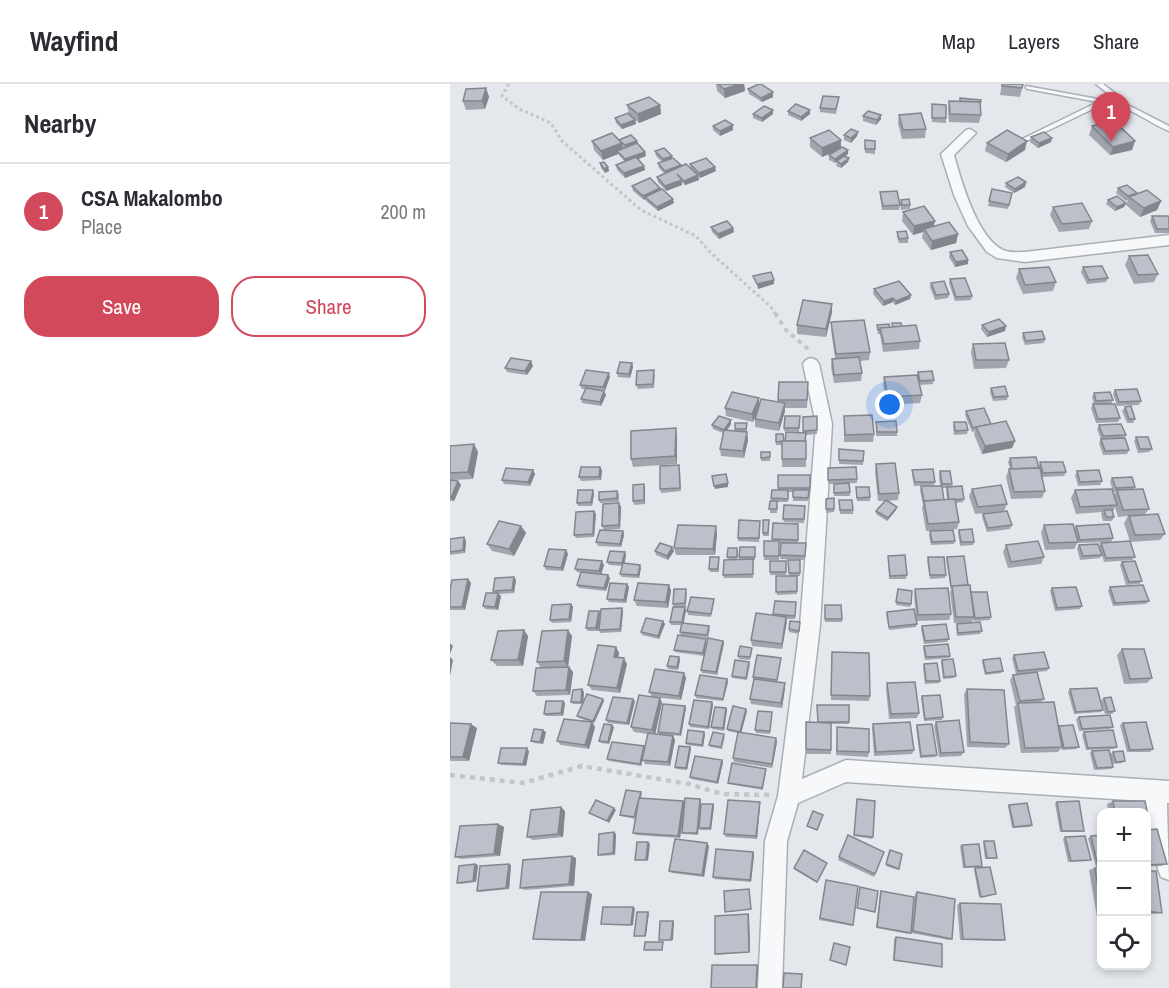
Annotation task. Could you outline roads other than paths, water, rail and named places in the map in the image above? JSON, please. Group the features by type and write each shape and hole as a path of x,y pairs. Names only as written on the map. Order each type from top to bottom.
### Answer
{"street":[{"path":"970,134 947,154 971,217 987,246 1002,255 1025,257 1169,240"},
{"path":"770,988 776,841 789,796 810,625 824,424 811,364"},
{"path":"789,796 846,771 1161,792 1169,869"}],"lane":[{"path":"1098,84 1128,106 1169,129"},
{"path":"1028,87 1128,106"},
{"path":"1020,142 1098,104 1113,103"}],"place":[{"name":"CSA Makalombo","path":"1111,142"}]}
